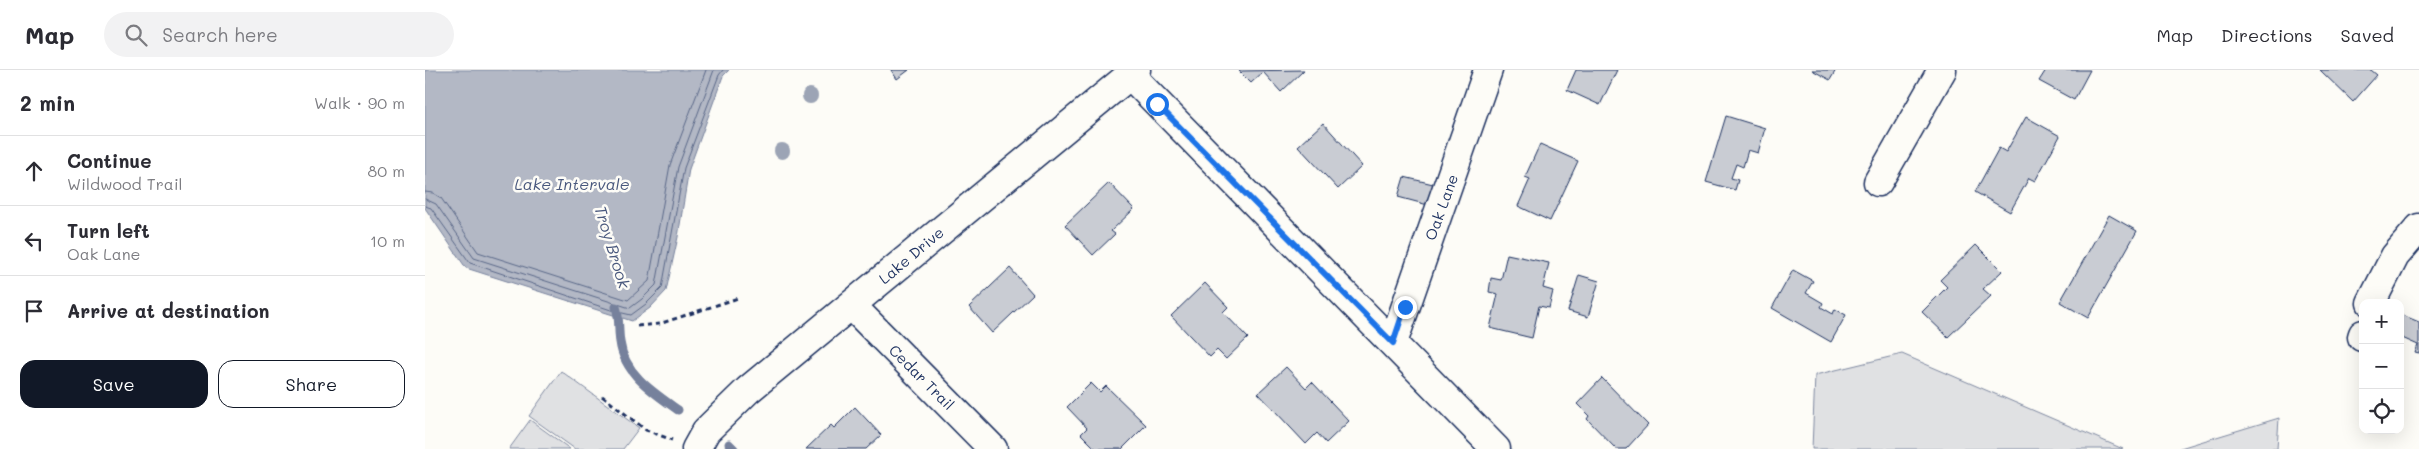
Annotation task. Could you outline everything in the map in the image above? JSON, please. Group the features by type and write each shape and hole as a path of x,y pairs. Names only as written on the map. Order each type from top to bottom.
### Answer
{"street":[{"name":"Oak Lane","path":"1393,343 1488,70"},
{"path":"1878,182 1942,70"},
{"path":"1133,73 1496,449"},
{"name":"Lake Drive","path":"696,449 706,431 726,409 1133,73"},
{"path":"2373,299 2395,256 2419,228"},
{"name":"Cedar Trail","path":"851,305 993,449"}],"path":[{"path":"637,326 659,324 738,298"},
{"path":"602,396 646,430 696,449"}],"shaded area":[{"path":"1902,354 2123,449 1812,449 1815,375"},
{"path":"561,371 639,428 623,449 575,449 529,416"},
{"path":"2279,418 2277,449 2177,449"},
{"path":"530,420 570,449 509,449"}],"water":[{"name":"Lake Intervale","path":"425,70 729,70 723,76 689,169 678,237 666,291 650,308 632,321 466,268 425,208"}],"building":[{"path":"891,70 909,70 897,79"},
{"path":"1304,70 1281,92 1263,72 1251,83 1239,71"},
{"path":"1576,70 1617,70 1600,105 1567,90"},
{"path":"1812,70 1836,70 1830,80"},
{"path":"2046,70 2090,70 2074,100 2039,81"},
{"path":"2320,70 2371,70 2377,75 2353,102"},
{"path":"1726,116 1765,128 1758,153 1748,150 1743,167 1736,164 1731,178 1738,180 1735,190 1706,182"},
{"path":"2026,117 2060,136 2035,181 2029,178 2010,212 1975,192 1999,148 2006,152"},
{"path":"1323,123 1362,166 1338,189 1298,146"},
{"path":"1540,144 1578,161 1550,221 1518,206 1530,179 1525,177"},
{"path":"1404,177 1433,184 1428,205 1398,197"},
{"path":"1109,183 1134,209 1111,231 1115,234 1093,255 1065,225"},
{"path":"2109,215 2137,231 2088,318 2060,302"},
{"path":"1976,245 2002,271 1983,289 1991,296 1948,337 1922,312 1947,287 1940,280"},
{"path":"1507,254 1549,263 1543,288 1553,291 1549,308 1539,306 1532,338 1490,328 1498,294 1489,292 1491,278 1501,280"},
{"path":"1010,268 1033,294 992,333 969,307"},
{"path":"1793,270 1813,281 1806,293 1823,303 1821,307 1833,314 1835,309 1846,315 1831,342 1772,308"},
{"path":"1579,275 1599,281 1588,317 1568,311"},
{"path":"1205,283 1228,307 1223,312 1248,338 1226,359 1217,350 1210,357 1171,316"},
{"path":"2404,316 2419,322 2419,354 2415,353 2418,345 2404,339"},
{"path":"1286,367 1306,388 1312,382 1349,421 1326,443 1317,433 1306,444 1258,393"},
{"path":"1602,378 1648,425 1626,449 1616,449 1587,419 1589,416 1577,404"},
{"path":"1091,383 1100,392 1106,386 1146,425 1122,449 1096,449 1081,434 1087,428 1067,407"},
{"path":"855,407 881,435 866,449 806,449 831,425 834,428"}],"waterway":[{"name":"Troy Brook","path":"616,307 620,342 627,364 641,382 678,410"},
{"name":"Troy Brook","path":"729,444 734,449"}],"route":[{"path":"1157,104 1393,343 1405,307"}]}
